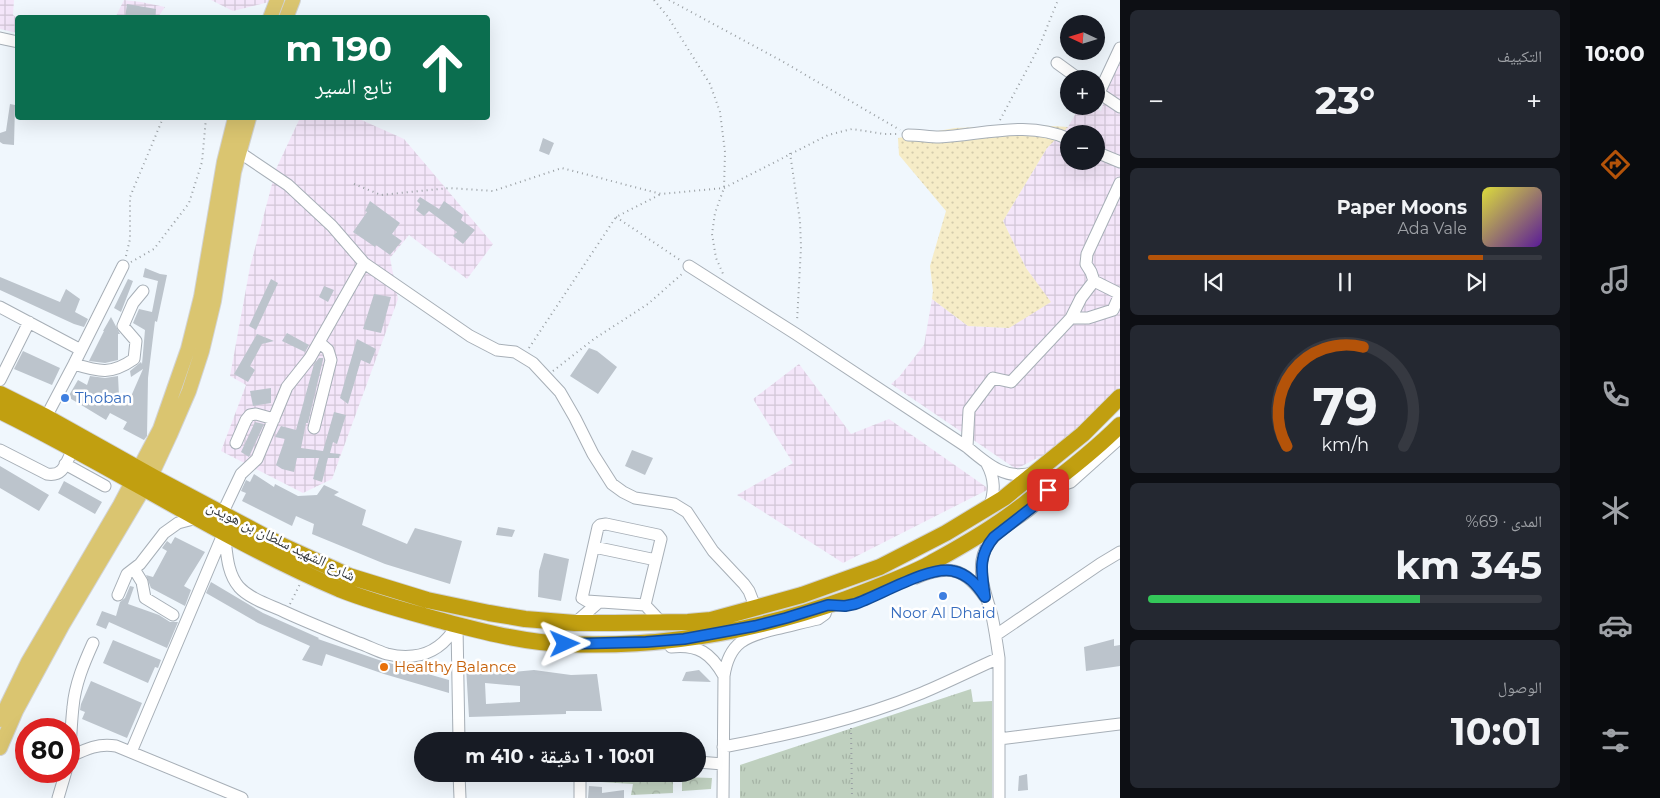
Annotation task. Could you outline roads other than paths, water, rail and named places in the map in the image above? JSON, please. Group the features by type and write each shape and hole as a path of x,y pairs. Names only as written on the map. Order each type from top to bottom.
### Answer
{"highway":[{"name":"شارع الشهيد سلطان بن هويدن","path":"0,394 46,417 142,479 197,518 340,589 379,603 457,625 505,636 565,644 646,642 684,639 726,632 786,618 879,587 925,566 996,525 1091,453 1120,425"},
{"name":"شارع الشهيد سلطان بن هويدن","path":"0,412 73,449 222,514 311,559 349,576 387,589 427,600 524,619 576,623 662,623 711,620 756,609 880,567 946,533 1017,489 1083,434 1120,397"},
{"path":"1054,481 1091,440 1089,435 1083,434"},
{"path":"505,636 502,632 502,627 508,623 533,627 550,627 576,623"}],"main road":[{"path":"271,15 277,0"},
{"path":"287,15 293,0"},
{"path":"0,748 16,711 142,479 188,349 201,298 224,162 234,120"},
{"path":"0,720 32,655 170,435 189,390 202,350 214,301 234,172 248,120"}],"street":[{"path":"0,38 15,41"},
{"path":"1105,78 1120,48"},
{"path":"1057,63 1067,70"},
{"path":"1105,97 1120,107"},
{"path":"908,135 939,136 1030,129 1060,135"},
{"path":"239,152 288,184 332,226 364,263 470,336 497,350 515,352 533,363 560,392 593,454 612,484 635,498 674,504 687,512 713,551 744,584 756,609"},
{"path":"1105,156 1120,162"},
{"path":"1071,318 1088,318 1113,310 1120,294 1094,281 1086,264 1087,254 1120,183"},
{"path":"222,514 242,474 257,459 287,387 310,358 364,263"},
{"path":"46,417 123,266"},
{"path":"689,266 967,447 987,464 1012,475 1030,474 1038,471"},
{"path":"967,447 969,410 993,378 1011,382 1071,318 1094,281"},
{"path":"74,364 104,372 121,368 134,359 136,341 123,326 133,303 143,291"},
{"path":"0,307 81,350"},
{"path":"0,380 29,322"},
{"path":"314,428 331,360 328,350 319,342"},
{"path":"236,443 250,415 256,414 274,419"},
{"path":"1000,798 999,658 996,636 985,597 982,560 988,544 994,537 1039,502 1054,481 1062,485 1071,482 1120,438"},
{"path":"0,450 47,474 55,475 60,473 73,449"},
{"path":"65,464 105,486"},
{"path":"987,464 994,481 994,490 989,508"},
{"path":"118,595 125,576 134,569 170,528 181,521 197,518"},
{"path":"645,605 661,539 658,535 606,524 600,525 582,596 584,600 645,605 662,623"},
{"path":"224,532 229,567 235,582 246,593 321,628 387,654 411,657 423,655 444,644 457,625"},
{"path":"131,752 224,532"},
{"path":"594,547 656,560"},
{"path":"996,636 1120,552"},
{"path":"134,569 142,582 145,598 173,615"},
{"path":"724,798 724,676 728,659 746,638 754,634 818,619 825,614 828,605 845,606 855,604 937,571 952,570 966,576 985,597"},
{"path":"576,623 599,602"},
{"path":"457,625 459,732"},
{"path":"646,642 660,648 681,646 692,647 702,651 717,665 724,676"},
{"path":"72,718 76,689 93,643"},
{"path":"724,747 782,736 851,717 922,693 999,658"},
{"path":"1000,739 1120,724"},
{"path":"80,752 98,745 116,746 242,798"},
{"path":"706,763 724,764"},
{"path":"459,782 460,798"},
{"path":"580,782 580,798"},
{"path":"58,798 62,783"}],"place":[{"name":"Thoban","path":"65,398"},
{"name":"Noor Al Dhaid","path":"943,596"},
{"name":"Healthy Balance","path":"384,667"}]}
